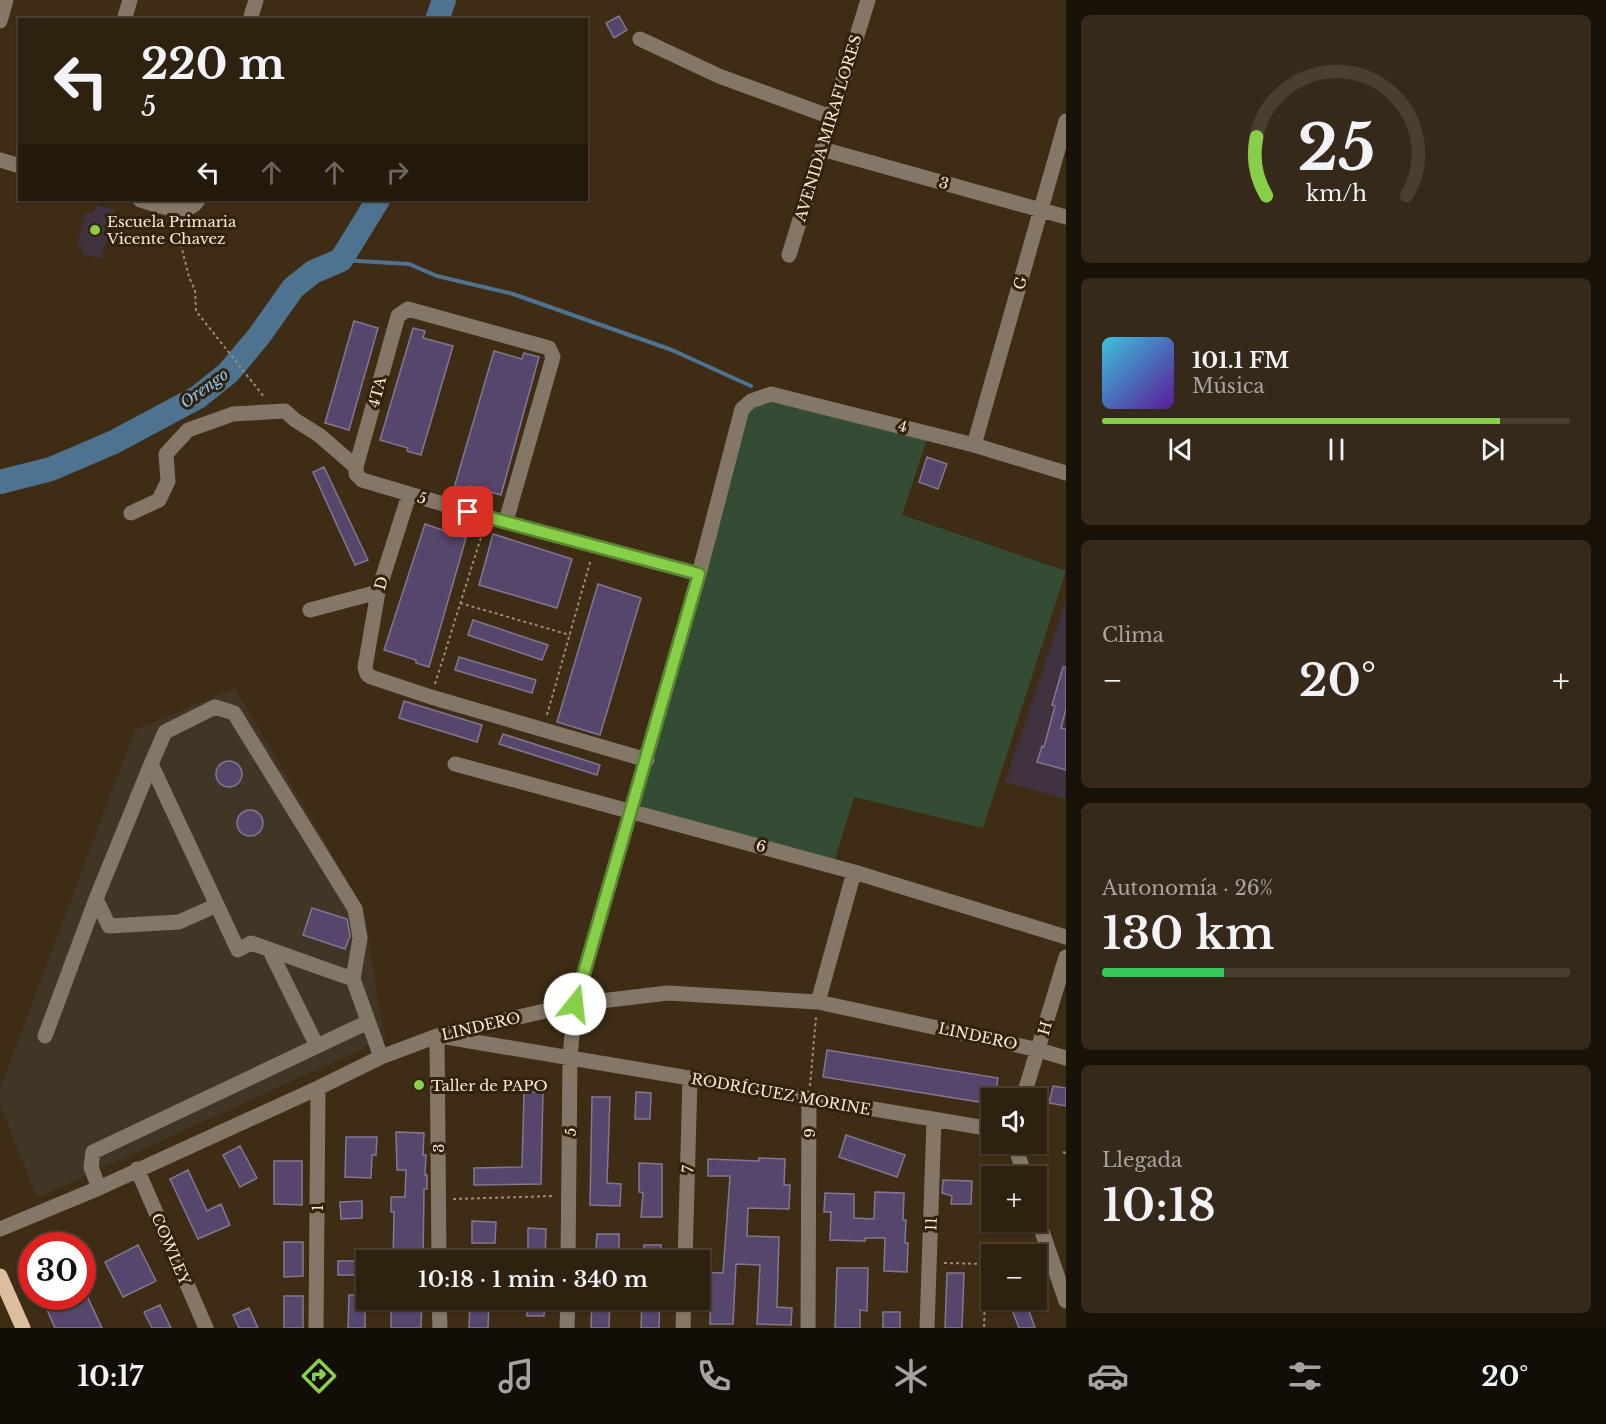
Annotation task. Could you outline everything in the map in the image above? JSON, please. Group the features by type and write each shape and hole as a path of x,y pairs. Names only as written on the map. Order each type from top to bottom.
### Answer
{"main road":[{"path":"0,1276 23,1328"}],"street":[{"path":"0,21 6,0"},
{"path":"125,18 130,0"},
{"path":"251,18 256,0"},
{"name":"AVENIDA MIRAFLORES","path":"789,255 868,0"},
{"path":"640,39 719,76 831,117"},
{"name":"G","path":"974,445 1066,121"},
{"name":"3","path":"822,149 1066,218"},
{"path":"0,160 18,165"},
{"path":"144,201 181,209 190,208 197,201"},
{"name":"4TA","path":"356,471 398,316 402,312 408,309 549,348 553,357 506,521"},
{"name":"4","path":"742,409 751,401 771,394 974,445 1066,473"},
{"name":"5","path":"568,1250 570,1057 575,1004 699,574 742,409"},
{"path":"131,513 159,500 168,481 166,454 188,430 232,414 285,411"},
{"name":"5","path":"285,411 319,435 356,471 362,480 487,517 699,574"},
{"name":"D","path":"409,495 378,592 365,667 367,674 371,677 431,697"},
{"path":"310,610 378,592"},
{"path":"431,697 646,760"},
{"path":"45,1036 96,899 165,732 215,707 234,713 355,909 360,938 353,979 381,1057"},
{"path":"151,764 238,950 251,943 353,979"},
{"name":"6","path":"455,764 632,810 854,872 1066,937"},
{"path":"818,1002 854,872"},
{"path":"96,899 109,926 179,922 217,905"},
{"path":"269,949 316,1046"},
{"name":"H","path":"1026,1088 1066,957"},
{"name":"LINDERO","path":"0,1229 99,1188 381,1057 437,1036 575,1004 668,993 818,1002 1039,1050 1066,1058"},
{"path":"99,1188 91,1167 93,1152 368,1022"},
{"name":"3","path":"437,1036 439,1250"},
{"name":"RODRÍGUEZ MORINE","path":"437,1036 981,1127"},
{"name":"7","path":"685,1250 690,1078"},
{"name":"1","path":"316,1328 318,1088"},
{"name":"9","path":"808,1328 809,1098"},
{"name":"11","path":"927,1328 934,1120"},
{"name":"COWLEY","path":"137,1170 206,1328"},
{"path":"1042,1232 1066,1300"},
{"path":"439,1310 440,1328"},
{"path":"567,1328 568,1310"},
{"path":"683,1328 684,1310"}],"path":[{"path":"169,208 195,290 196,311 266,399 277,403 285,411"},
{"path":"431,697 487,517"},
{"path":"543,729 595,546"},
{"path":"460,603 570,635"},
{"path":"809,1098 818,1002"},
{"path":"438,1200 570,1195"},
{"path":"1030,1244 1044,1238"},
{"path":"929,1263 981,1264"},
{"path":"984,1328 985,1310"}],"shaded area":[{"name":"Escuela Primaria Vicente Chavez","path":"96,205 115,210 101,259 82,254 83,247 77,245 86,212 93,214"},
{"path":"1066,600 1066,799 1005,782"},
{"path":"235,688 364,909 386,1038 37,1198 0,1105 0,1089 135,730"}],"green space":[{"path":"771,394 929,433 902,515 1066,571 983,828 854,797 833,866 632,811 742,409"}],"building":[{"path":"619,16 627,30 614,38 606,23"},
{"path":"354,321 378,328 349,430 325,423"},
{"path":"413,328 425,331 423,338 453,346 421,455 407,451 408,448 380,440"},
{"path":"494,351 522,359 524,353 539,357 501,495 470,486 468,492 454,488"},
{"path":"927,457 947,464 938,489 919,482"},
{"path":"324,467 368,560 355,565 313,472"},
{"path":"425,524 466,538 429,667 416,663 416,660 384,650"},
{"path":"493,534 572,559 557,608 479,585"},
{"path":"598,584 641,598 600,735 557,722"},
{"path":"473,620 548,645 542,660 468,635"},
{"path":"459,657 536,680 532,693 455,670"},
{"path":"1063,667 1066,667 1066,709 1061,728 1066,729 1066,770 1037,762 1042,746 1044,747 1055,706 1052,705"},
{"path":"404,701 482,725 477,742 399,718"},
{"path":"503,734 600,765 597,775 499,744"},
{"path":"229,761 238,765 242,774 238,783 229,787 220,783 216,774 220,765"},
{"path":"250,810 259,814 263,823 259,832 250,836 241,832 237,823 241,814"},
{"path":"312,908 347,919 350,936 345,949 303,935"},
{"path":"827,1050 998,1078 996,1088 981,1088 981,1102 823,1077"},
{"path":"1053,1086 1066,1088 1066,1106 1049,1103"},
{"path":"524,1092 543,1092 541,1184 474,1185 474,1168 522,1167"},
{"path":"636,1092 651,1093 650,1119 635,1119"},
{"path":"592,1097 610,1097 607,1183 621,1184 620,1206 590,1205"},
{"path":"396,1132 424,1133 423,1155 426,1155 427,1189 424,1189 423,1250 393,1250 394,1212 391,1212 391,1197 405,1197 406,1170 397,1170"},
{"path":"846,1135 905,1155 897,1177 839,1157"},
{"path":"346,1137 377,1137 376,1155 372,1155 371,1178 345,1177"},
{"path":"240,1146 257,1178 240,1187 223,1155"},
{"path":"759,1158 785,1159 784,1185 790,1185 789,1209 748,1208 747,1236 779,1237 777,1307 792,1308 791,1325 757,1324 760,1265 736,1264 733,1324 710,1324 710,1272 723,1273 730,1176 708,1176 708,1159 759,1161"},
{"path":"274,1161 302,1161 302,1205 274,1204"},
{"path":"639,1163 662,1164 662,1217 641,1217 643,1193 639,1192"},
{"path":"188,1170 207,1211 221,1204 230,1225 198,1239 170,1179"},
{"path":"943,1180 972,1181 971,1204 951,1204 952,1196 942,1193"},
{"path":"875,1192 904,1193 903,1220 906,1220 905,1243 908,1243 907,1272 884,1271 885,1238 865,1238 865,1241 830,1240 831,1212 824,1212 825,1193 854,1194 854,1218 874,1219"},
{"path":"362,1201 362,1218 341,1219 340,1202"},
{"path":"472,1221 496,1222 495,1243 472,1243"},
{"path":"528,1228 546,1229 545,1250 528,1250"},
{"path":"597,1234 619,1234 619,1250 596,1249"},
{"path":"284,1242 303,1242 303,1276 284,1277"},
{"path":"138,1245 156,1281 123,1297 105,1262"},
{"path":"644,1245 661,1245 661,1250 644,1250"},
{"path":"338,1261 356,1261 356,1275 338,1275"},
{"path":"837,1268 868,1268 867,1311 860,1310 860,1328 835,1328"},
{"path":"947,1273 964,1273 962,1328 945,1328"},
{"path":"349,1295 356,1295 356,1310 365,1310 365,1328 348,1328"},
{"path":"284,1296 303,1296 303,1328 284,1328"},
{"path":"160,1305 171,1328 152,1328 144,1312"},
{"path":"249,1308 258,1328 239,1328 233,1315"},
{"path":"47,1310 94,1310 102,1328 55,1328"},
{"path":"391,1310 422,1310 421,1328 391,1328"},
{"path":"470,1310 489,1310 488,1328 469,1328"},
{"path":"527,1310 544,1310 544,1316 527,1316"},
{"path":"592,1310 610,1310 609,1328 591,1328"},
{"path":"642,1310 660,1310 659,1328 641,1328"},
{"path":"1012,1310 1029,1310 1035,1328 1019,1328"},
{"path":"883,1312 900,1312 900,1328 883,1328"}],"waterway":[{"name":"Orengo","path":"438,18 444,0"},
{"name":"Orengo","path":"0,482 51,469 114,442 198,397 228,373 259,336 293,288 313,272 341,260 377,201"},
{"path":"341,260 409,264 437,276 513,294 672,350 751,386"}],"place":[{"name":"Escuela Primaria Vicente Chavez","path":"95,230"},
{"name":"Taller de PAPO","path":"419,1085"}],"route":[{"path":"468,512 699,574 575,1004"}]}
